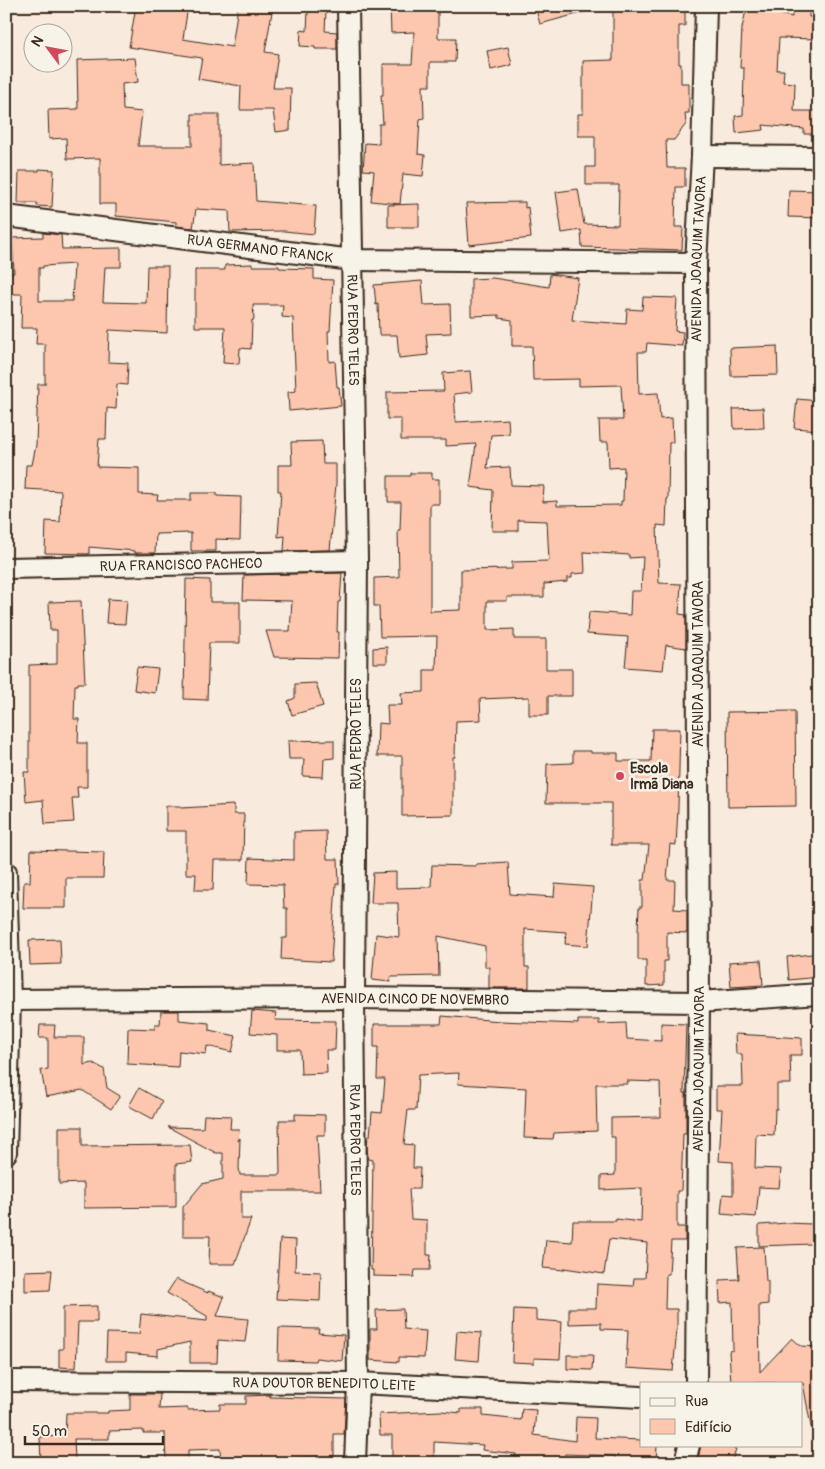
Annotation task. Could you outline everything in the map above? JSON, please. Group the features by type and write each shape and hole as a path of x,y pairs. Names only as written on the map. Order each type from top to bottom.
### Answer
{"street":[{"name":"RUA PEDRO TELES","path":"348,6 357,561 354,998 358,1383 355,1463"},
{"name":"AVENIDA JOAQUIM TAVORA","path":"696,1382 699,1002 696,263 702,156 706,6"},
{"path":"702,156 819,158"},
{"name":"RUA GERMANO FRANCK","path":"6,216 352,260 696,263"},
{"name":"RUA FRANCISCO PACHECO","path":"6,568 357,561"},
{"path":"6,872 10,1000 6,1153"},
{"name":"AVENIDA CINCO DE NOVEMBRO","path":"10,1000 354,998 699,1002 819,994"},
{"name":"RUA DOUTOR BENEDITO LEITE","path":"6,1381 358,1383 640,1396"},
{"path":"685,1463 690,1446"}],"building":[{"path":"136,6 188,6 183,39 232,47 238,6 273,6 265,52 278,54 273,88 291,88 290,130 276,132 273,110 240,110 241,86 198,79 202,58 129,47"},
{"path":"390,6 438,6 438,38 456,38 455,62 430,62 430,86 423,86 424,118 420,119 418,154 425,155 423,176 403,174 400,204 371,201 374,171 363,170 365,143 379,144 379,124 383,124 381,95 383,95 383,64 412,64 414,32 391,33"},
{"path":"535,6 588,6 588,11 540,24"},
{"path":"616,6 685,6 685,26 679,26 679,64 681,64 681,83 689,83 689,113 685,113 686,124 674,140 666,140 667,168 685,168 685,187 676,187 675,227 683,227 682,250 582,247 581,230 562,233 556,192 578,189 584,224 618,225 619,185 586,185 586,167 595,167 595,136 578,136 578,114 583,114 583,61 613,60 613,11 616,10"},
{"path":"747,6 792,17 792,6 809,6 809,17 819,17 819,39 779,38 777,70 784,70 783,82 795,83 794,111 819,111 819,134 804,134 804,129 763,125 764,130 736,133 735,116 743,115 744,68 740,68 742,28"},
{"path":"308,10 326,11 325,31 337,32 337,49 315,49 315,47 300,46 301,30 307,31"},
{"path":"508,47 512,65 491,70 487,51"},
{"path":"135,58 138,82 122,84 123,110 142,112 138,146 192,146 192,114 219,114 219,165 254,163 256,201 316,206 314,234 284,231 230,232 229,211 196,209 193,228 176,226 176,222 116,216 116,204 100,204 100,158 67,159 66,138 49,139 48,110 78,109 77,60"},
{"path":"39,169 54,170 52,207 37,206 37,203 18,203 19,171 39,171"},
{"path":"789,190 819,191 819,218 788,217"},
{"path":"525,202 525,208 528,207 531,238 469,245 466,203"},
{"path":"419,204 419,227 388,227 388,205"},
{"path":"43,233 61,235 62,249 121,248 121,267 105,267 103,302 146,303 147,266 168,266 167,333 109,330 108,362 128,363 127,385 117,384 116,409 107,408 106,439 99,439 97,467 139,468 139,494 158,495 157,500 191,500 191,493 217,493 217,496 241,497 240,540 216,539 216,551 191,551 191,533 156,534 155,553 135,553 135,551 89,547 89,554 45,553 46,521 60,522 61,491 25,489 26,465 32,465 36,445 38,384 45,384 45,344 36,344 37,328 21,328 22,294 10,294 10,273 14,273 12,238 43,237","holes":["74,264 72,301 39,301 39,268 43,268 43,266"]},
{"path":"252,264 252,266 314,269 314,279 333,280 330,331 328,331 329,362 335,361 341,406 289,411 288,392 296,391 293,318 282,317 283,305 253,305 254,320 252,320 251,349 240,348 239,364 223,363 225,327 195,327 195,270 225,270 225,265"},
{"path":"550,274 578,278 572,320 626,324 627,309 642,310 643,297 677,298 675,331 683,332 682,346 647,343 646,352 638,352 639,394 658,393 660,419 672,418 673,442 669,443 666,526 657,525 659,583 681,584 679,614 686,615 686,648 666,645 663,670 625,667 628,637 587,634 589,612 630,615 631,591 641,591 643,557 629,558 629,555 584,552 585,573 572,574 572,578 567,578 567,582 544,584 544,597 507,597 507,601 487,601 487,630 514,629 514,639 546,639 546,669 572,669 572,696 548,696 548,715 529,715 529,697 480,699 481,720 456,721 455,757 453,757 453,815 402,816 402,756 377,756 378,723 388,724 387,705 402,705 401,693 424,692 424,670 436,670 437,636 380,637 379,606 374,606 374,578 399,577 398,530 400,530 401,502 388,502 388,476 432,473 432,479 439,479 439,504 430,504 430,611 461,610 461,570 512,569 512,562 549,561 547,521 518,520 518,531 492,531 493,490 470,487 476,444 446,446 446,440 401,440 401,419 387,419 387,392 444,391 443,373 470,371 472,392 454,394 456,422 508,419 509,434 491,435 487,468 510,467 511,485 544,486 543,502 557,501 557,506 621,505 621,501 623,501 624,467 609,468 608,442 600,442 599,420 623,420 621,385 579,386 579,379 533,380 532,346 512,346 512,320 499,318 499,315 471,316 471,279 493,278 549,287"},
{"path":"422,281 424,305 450,304 451,333 426,334 428,355 399,358 397,335 379,335 378,304 376,305 374,285"},
{"path":"777,346 778,375 731,376 730,348"},
{"path":"797,399 819,401 819,430 794,428"},
{"path":"763,408 764,428 734,429 733,409"},
{"path":"322,441 323,464 336,464 330,550 284,551 285,536 278,537 281,491 278,491 278,465 292,465 291,442"},
{"path":"342,573 340,602 338,602 338,658 274,657 266,631 290,631 292,601 243,600 244,575"},
{"path":"186,579 210,580 210,602 240,602 240,643 209,643 207,700 184,699"},
{"path":"108,599 127,600 125,624 106,623"},
{"path":"81,601 85,683 75,685 74,719 79,719 78,743 87,743 87,787 77,787 78,798 72,798 74,822 45,824 43,800 26,802 24,772 29,772 29,665 57,664 57,630 50,630 49,602"},
{"path":"387,647 387,663 373,663 373,648"},
{"path":"137,667 158,669 155,693 134,690"},
{"path":"316,683 323,706 292,715 288,701 295,698 295,684"},
{"path":"795,711 796,806 728,807 727,712"},
{"path":"652,729 680,729 676,845 670,844 667,880 675,880 674,909 687,910 687,933 667,932 667,961 664,961 664,985 646,986 646,960 638,960 638,930 639,907 642,907 642,880 645,880 649,845 611,845 611,803 546,803 547,764 573,763 573,751 618,753 618,761 651,761"},
{"path":"334,740 334,758 324,759 323,777 303,776 304,759 289,759 288,741"},
{"path":"234,805 234,814 244,814 243,860 214,860 213,890 195,890 196,874 186,874 186,831 166,831 166,806 181,806 181,808"},
{"path":"326,831 327,859 338,859 339,884 336,884 331,962 281,959 282,938 287,938 287,908 284,908 283,885 248,884 249,858 294,860 294,832"},
{"path":"31,850 104,852 103,878 66,878 66,908 23,908 24,882 30,882"},
{"path":"508,862 510,894 554,897 555,884 593,887 588,946 565,944 566,932 525,929 525,967 529,967 529,988 489,988 489,967 485,967 485,946 438,936 439,976 391,977 390,982 372,980 376,934 399,937 398,903 371,903 373,873 396,872 396,888 431,887 432,865 476,866 476,864"},
{"path":"60,939 61,964 30,965 29,940"},
{"path":"819,953 819,977 789,980 787,957"},
{"path":"761,960 763,985 731,987 729,962"},
{"path":"161,1011 179,1011 179,1020 209,1023 209,1030 236,1036 232,1052 207,1046 206,1054 179,1051 178,1067 127,1064 128,1028 155,1029 155,1024 160,1024"},
{"path":"252,1011 276,1013 275,1020 336,1021 335,1050 326,1050 327,1073 301,1074 300,1050 277,1050 277,1035 250,1033"},
{"path":"442,1016 500,1021 578,1024 578,1020 599,1020 599,1024 626,1023 627,1039 661,1041 661,1023 686,1024 684,1093 686,1093 686,1134 683,1134 681,1191 677,1191 677,1227 685,1227 685,1241 671,1241 669,1274 666,1274 665,1309 677,1309 673,1371 626,1368 628,1330 601,1329 601,1323 569,1324 569,1308 596,1308 597,1284 633,1286 634,1278 645,1278 647,1243 609,1239 604,1274 564,1268 564,1270 543,1268 546,1240 572,1242 573,1221 616,1221 616,1219 641,1222 642,1188 601,1190 601,1176 615,1175 615,1137 611,1137 611,1118 661,1117 660,1082 627,1081 628,1084 596,1084 597,1131 554,1133 553,1139 524,1138 526,1088 458,1084 459,1073 418,1075 416,1110 408,1110 404,1144 414,1145 413,1168 420,1168 419,1189 409,1189 411,1219 427,1220 427,1255 431,1255 430,1270 415,1270 414,1277 373,1276 373,1270 371,1270 373,1160 368,1159 367,1145 368,1136 370,1136 372,1112 382,1113 385,1079 377,1079 378,1047 374,1047 374,1024 441,1024"},
{"path":"40,1025 55,1025 54,1037 84,1037 84,1065 93,1063 104,1069 107,1088 120,1096 111,1109 82,1090 46,1097 41,1070 48,1069 48,1038 39,1038"},
{"path":"735,1034 802,1038 802,1055 790,1055 791,1084 777,1084 774,1135 756,1134 755,1168 781,1169 779,1188 759,1187 756,1217 721,1214 723,1194 733,1195 733,1162 719,1161 722,1109 716,1109 716,1086 743,1086 742,1054 736,1054"},
{"path":"139,1088 162,1101 153,1119 129,1106"},
{"path":"295,1114 325,1115 325,1135 317,1135 320,1191 241,1191 241,1219 251,1219 235,1264 209,1264 210,1236 183,1236 183,1207 202,1184 223,1179 223,1153 216,1153 168,1127 203,1128 204,1115 231,1116 230,1129 239,1129 240,1175 280,1175 279,1120 295,1120"},
{"path":"59,1127 82,1127 82,1146 190,1145 192,1162 176,1164 176,1207 84,1208 84,1183 59,1184"},
{"path":"812,1224 812,1244 759,1246 759,1225"},
{"path":"280,1239 296,1240 295,1271 321,1272 320,1301 276,1299"},
{"path":"764,1247 766,1281 768,1281 768,1304 759,1305 760,1372 792,1338 801,1346 819,1347 819,1427 811,1427 802,1382 731,1382 729,1351 733,1350 732,1302 720,1303 719,1280 739,1279 737,1248"},
{"path":"52,1270 50,1290 25,1291 25,1271"},
{"path":"176,1279 208,1293 208,1291 224,1297 217,1316 248,1319 245,1342 218,1340 217,1363 190,1363 190,1342 158,1349 158,1356 126,1353 126,1361 106,1361 107,1333 139,1334 141,1314 207,1321 207,1316 167,1293"},
{"path":"97,1306 97,1322 78,1322 76,1368 59,1367 59,1349 63,1349 63,1307"},
{"path":"403,1309 404,1329 426,1331 424,1358 399,1357 399,1362 370,1360 370,1329 377,1329 376,1310"},
{"path":"514,1309 536,1310 536,1320 562,1322 560,1359 534,1358 534,1363 512,1362"},
{"path":"279,1328 319,1329 318,1333 344,1335 342,1361 316,1358 315,1361 278,1360"},
{"path":"457,1331 481,1333 479,1361 455,1359"},
{"path":"567,1355 593,1355 592,1370 567,1369"},
{"path":"130,1394 160,1394 159,1409 188,1408 188,1410 220,1409 220,1404 246,1404 246,1396 270,1395 270,1397 346,1399 344,1434 334,1434 334,1456 302,1457 302,1463 221,1463 220,1449 188,1450 188,1463 166,1463 165,1433 143,1433 143,1430 109,1431 109,1439 74,1439 75,1461 41,1463 40,1437 65,1436 66,1413 108,1413 108,1411 130,1410"},
{"path":"461,1409 483,1409 483,1416 521,1420 522,1409 536,1410 534,1435 575,1441 576,1417 596,1418 595,1438 640,1440 640,1446 657,1446 656,1462 615,1460 615,1456 565,1454 564,1463 515,1462 516,1454 482,1450 483,1445 434,1442 434,1458 392,1458 392,1435 380,1435 379,1414 441,1411 461,1413"},
{"path":"701,1446 727,1446 736,1449 731,1463 697,1463"}],"place":[{"name":"Escola Irmã Diana","path":"620,776"}]}
